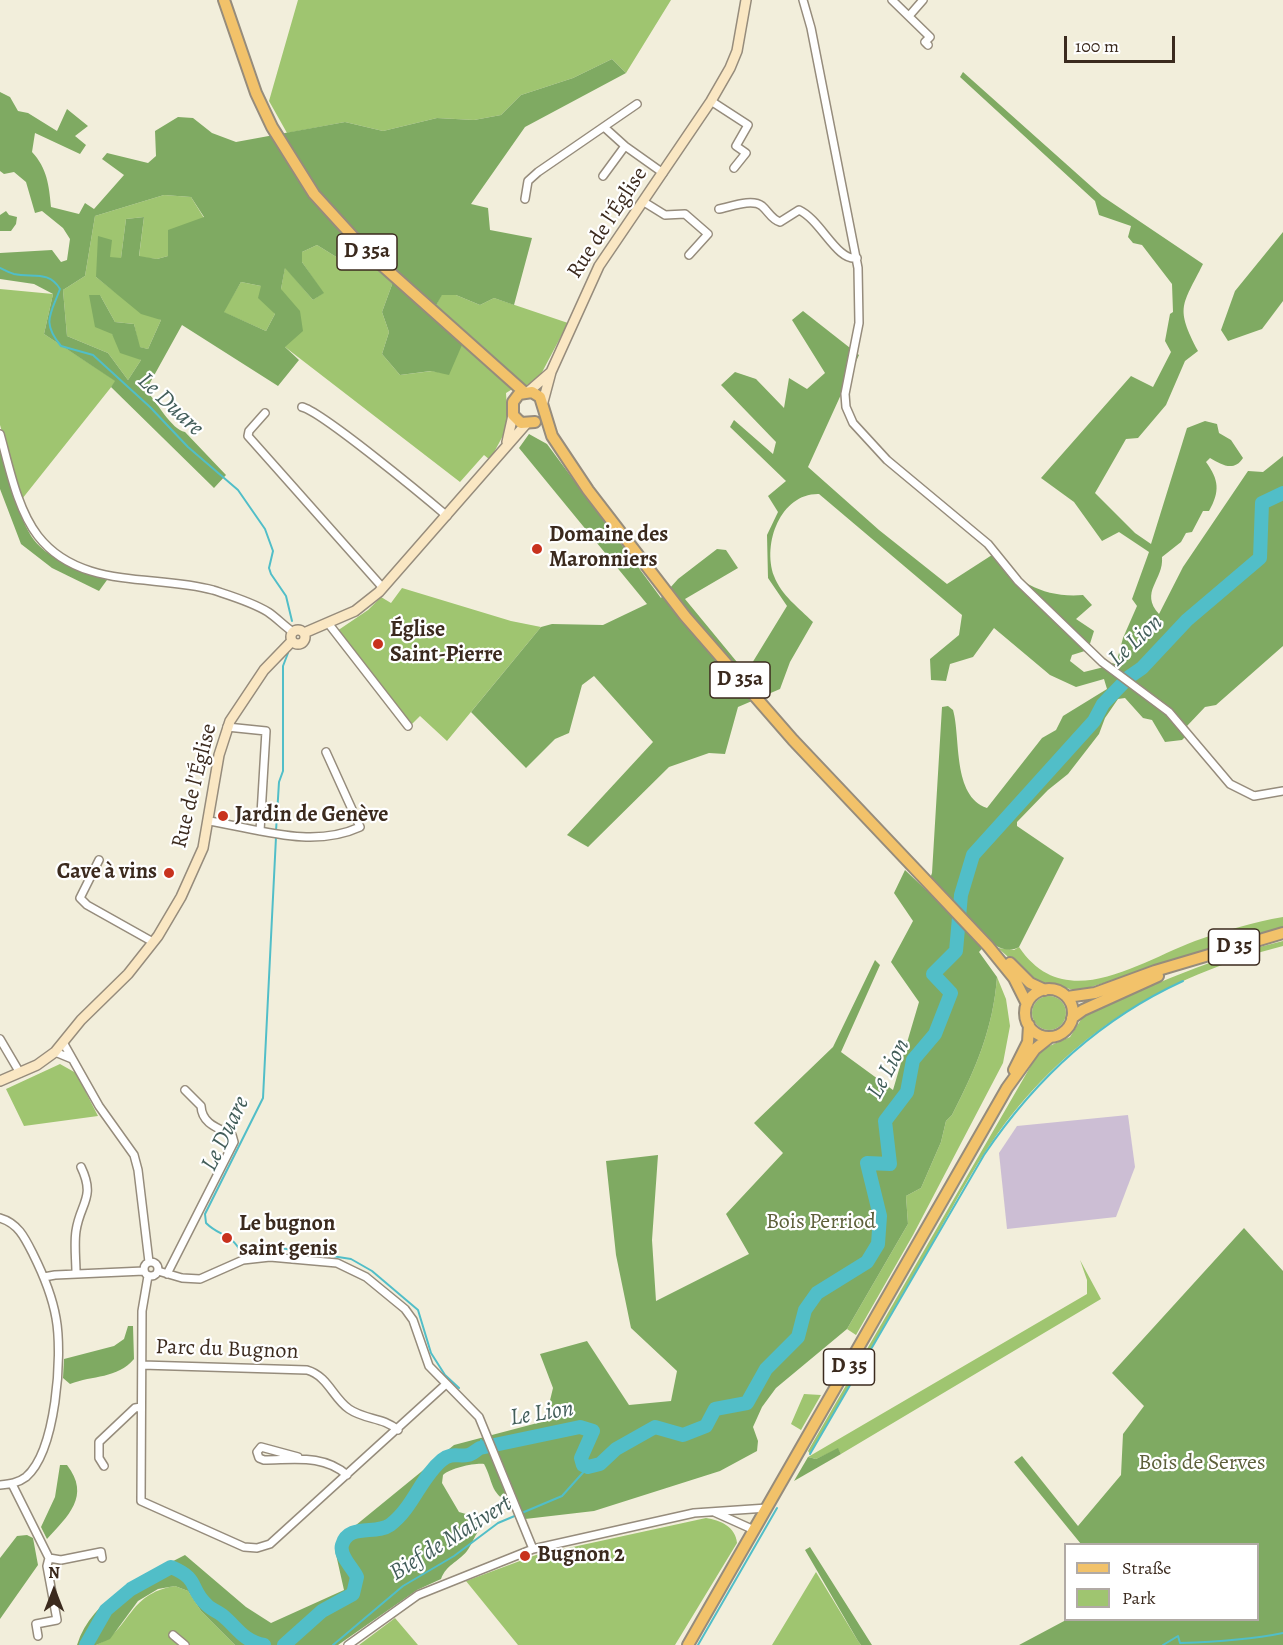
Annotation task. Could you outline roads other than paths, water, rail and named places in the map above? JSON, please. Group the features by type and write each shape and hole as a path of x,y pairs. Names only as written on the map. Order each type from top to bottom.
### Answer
{"main road":[{"name":"D 35a","path":"224,0 256,93 272,127 314,194 366,252 498,371 521,395"},
{"path":"536,394 543,407 530,423 513,415 521,395 536,394"},
{"name":"D 35a","path":"543,407 552,436 615,525 692,624 793,740 988,946 1014,978 1027,1004"},
{"name":"D 35a","path":"530,423 552,436"},
{"name":"D 35","path":"1067,998 1095,993 1283,933"},
{"name":"D 35a","path":"988,946 1005,957 1030,983 1045,990"},
{"name":"D 35","path":"1072,1018 1083,1010 1186,963"},
{"path":"1045,990 1059,992 1067,998 1072,1007 1072,1018 1062,1033 1050,1036 1039,1034 1029,1025 1026,1015 1027,1004 1036,993 1045,990"},
{"name":"D 35","path":"688,1645 1007,1088 1028,1042 1029,1025"},
{"name":"D 35","path":"1007,1088 1035,1049 1050,1036"}],"street":[{"name":"Rue de l'Église","path":"543,407 551,372 599,266 711,101 737,51 746,0"},
{"path":"803,0 811,28 857,258 859,315 844,394 846,407 853,423 887,460 988,544 1018,581 1102,662 1169,712 1237,789 1254,796 1283,791"},
{"path":"892,0 930,37 925,42 928,45"},
{"path":"909,16 923,0"},
{"path":"711,101 748,125 736,146 746,153 734,168"},
{"path":"525,199 528,182 571,147 637,104"},
{"path":"604,127 625,146 663,173"},
{"path":"603,176 625,146"},
{"path":"644,202 665,215 685,214 708,234 689,255"},
{"path":"719,209 754,202 774,220 780,222 799,210 806,213 830,238 840,255 850,259 857,258"},
{"name":"Rue de l'Église","path":"521,395 551,372"},
{"path":"302,407 308,408 338,430 447,516"},
{"path":"265,413 249,431 248,436 383,588"},
{"path":"506,445 513,415"},
{"path":"408,726 328,623 355,611 383,588 506,445 530,423"},
{"path":"0,434 30,523 46,546 61,558 109,577 200,587 226,594 263,609 293,636"},
{"name":"Rue de l'Église","path":"0,1081 20,1073 64,1044 81,1020 128,974 153,942 171,916 192,873 209,821 219,755 227,727 264,670 293,636 296,644 303,643 304,633 328,623"},
{"path":"227,727 266,730 260,831"},
{"path":"209,821 283,836 335,837 360,827 326,752"},
{"path":"99,860 80,898 87,905 153,942"},
{"path":"0,1039 20,1073"},
{"path":"64,1044 99,1106 134,1155 138,1170 149,1262 156,1264 159,1271 190,1280 200,1279 243,1260 270,1257 307,1258 348,1266 366,1277 405,1309 413,1320 429,1366 445,1385 474,1411 489,1437 493,1455 533,1549"},
{"path":"55,1052 72,1059"},
{"path":"167,1274 234,1142 232,1135 206,1121 201,1115 201,1106 185,1090"},
{"path":"76,1273 76,1229 87,1197 86,1179 81,1167"},
{"path":"0,1218 12,1223 22,1232 44,1277 56,1316 58,1335 52,1413 46,1441 27,1476 12,1484 0,1485"},
{"name":"Parc du Bugnon","path":"149,1262 142,1311 141,1501 244,1547 257,1548 270,1544 445,1385"},
{"path":"44,1277 76,1273 154,1276 159,1271"},
{"name":"Parc du Bugnon","path":"141,1365 307,1370 324,1379 350,1409 388,1421 398,1430"},
{"path":"104,1466 99,1458 99,1442 135,1408 141,1407"},
{"path":"298,1458 264,1460 259,1458 257,1452 261,1447 336,1466 347,1475"},
{"path":"12,1484 13,1491 49,1558 47,1566 57,1620 36,1624 38,1636"},
{"path":"348,1645 418,1595 533,1549 683,1514 767,1508"},
{"path":"712,1511 754,1530"},
{"path":"49,1558 61,1560 101,1552 102,1558"},
{"path":"173,1635 185,1645"}],"waterway":[{"name":"Le Duare","path":"0,268 14,274 45,277 56,283 60,289 51,312 50,324 61,346 93,355 150,407 188,447 238,490 265,529 273,551 269,568 286,596 292,621"},
{"name":"Le Lion","path":"284,1645 322,1611 353,1594 357,1577 343,1553 342,1545 345,1538 356,1532 390,1525 405,1510 428,1475 442,1460 452,1455 468,1455 480,1448 580,1427 593,1431 581,1458 583,1465 588,1467 600,1464 616,1449 655,1427 683,1435 706,1426 715,1409 747,1403 766,1369 798,1337 805,1310 817,1293 867,1262 878,1244 880,1216 867,1163 890,1164 885,1121 907,1092 913,1060 935,1034 951,993 933,974 956,951 961,895 973,855 1094,721 1103,704 1129,677 1142,668 1187,620 1260,558 1262,503 1283,493"},
{"name":"Le Duare","path":"276,831 279,782 283,771 283,666 288,653"},
{"name":"Le Duare","path":"276,837 263,1098 205,1214 206,1223 233,1241 241,1252 274,1247 351,1259 372,1271 418,1310 431,1353 445,1375 459,1388"},
{"path":"810,1454 984,1155 1004,1127 1047,1077 1097,1033 1153,996 1183,981"},
{"name":"Le Lion","path":"480,1448 481,1440"},
{"name":"Bief de Malivert","path":"333,1645 403,1586 454,1556 498,1523 562,1496 588,1467"},
{"path":"698,1645 777,1508"},
{"name":"Le Lion","path":"86,1645 106,1610 131,1589 171,1567 190,1580 208,1606 222,1615 245,1637 264,1645"},
{"path":"1163,1645 1178,1636 1180,1643 1232,1640 1283,1633"}],"place":[{"name":"Domaine des Maronniers","path":"537,549"},
{"name":"Église Saint-Pierre","path":"378,644"},
{"name":"Jardin de Genève","path":"223,816"},
{"name":"Cave à vins","path":"169,873"},
{"name":"Le bugnon saint genis","path":"227,1238"},
{"name":"Bugnon 2","path":"525,1556"}],"park label":[{"name":"Bois Perriod","path":"821,1223"},
{"name":"Bois de Serves","path":"1202,1464"}]}
